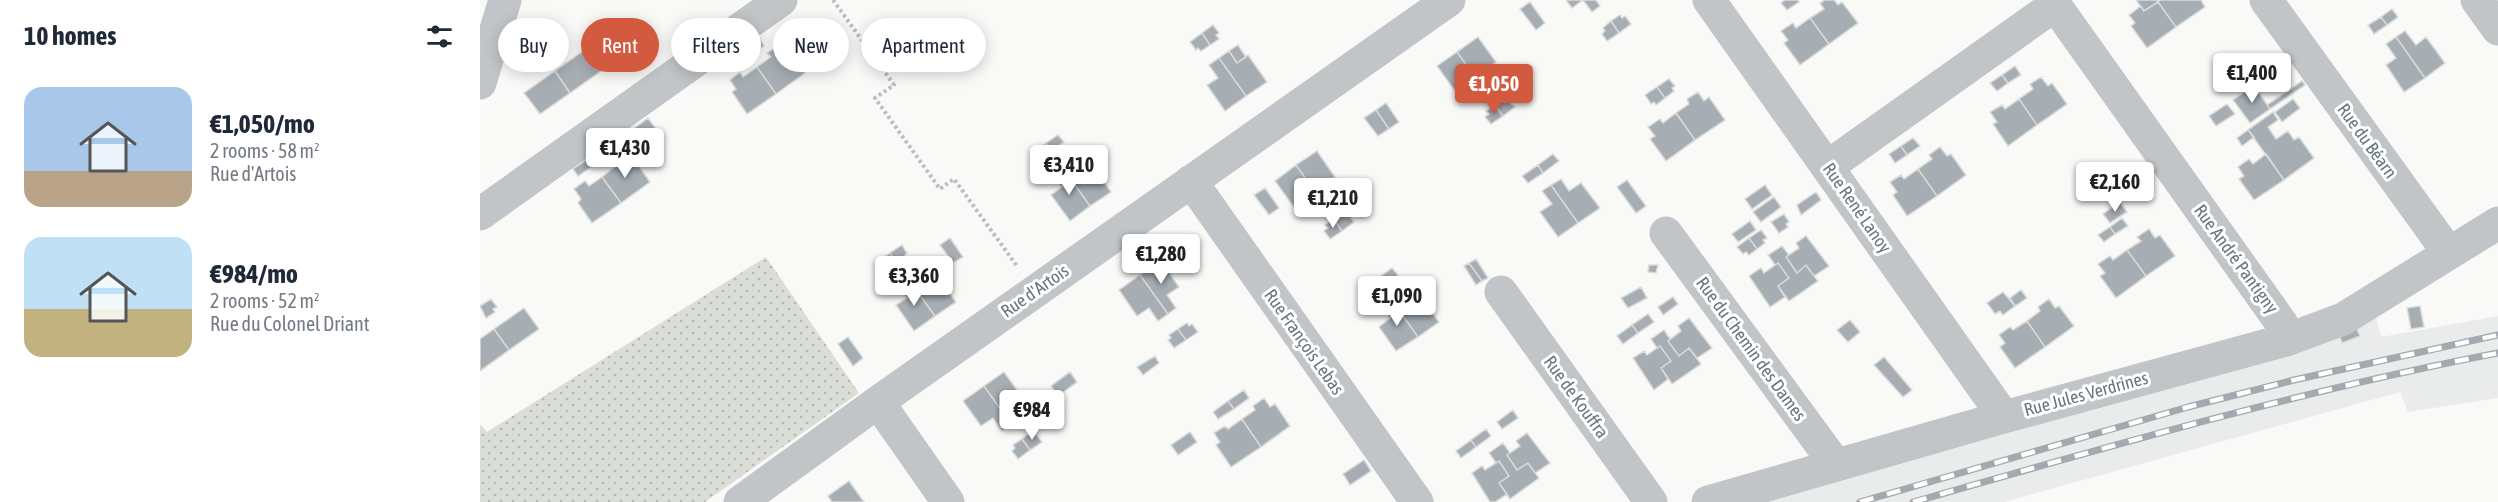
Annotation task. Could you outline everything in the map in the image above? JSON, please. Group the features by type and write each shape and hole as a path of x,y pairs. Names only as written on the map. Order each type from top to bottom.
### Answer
{"street":[{"path":"480,83 505,0"},
{"path":"480,214 781,0"},
{"name":"Rue d'Artois","path":"740,502 878,402 1449,0"},
{"name":"Rue René Lanoy","path":"1709,0 2004,417"},
{"name":"Rue du Béarn","path":"2266,0 2448,252"},
{"path":"2477,0 2498,29"},
{"name":"Rue André Pantigny","path":"1827,167 2053,3 2282,324 2286,340"},
{"name":"Rue François Lebas","path":"1191,182 1417,502"},
{"path":"480,183 511,193"},
{"name":"Rue Jules Verdrines","path":"1708,502 2004,417 2286,340 2343,319 2498,223"},
{"name":"Rue du Chemin des Dames","path":"1666,233 1836,465"},
{"name":"Rue de Kouffra","path":"1501,292 1651,502"},
{"path":"878,402 948,502"}],"path":[{"path":"833,0 894,85 875,98 940,189 954,179 1035,291"}],"shaded area":[{"path":"766,257 859,393 705,502 480,502 480,424 487,432"},
{"path":"2376,316 2381,337 2498,316 2498,398 2408,412 2400,392 2004,502 1761,502"}],"building":[{"path":"1566,0 1583,0 1572,8"},
{"path":"1583,0 1596,0 1600,6 1592,12"},
{"path":"1785,0 1798,0 1799,2 1787,10 1781,3"},
{"path":"1825,0 1834,0 1838,5 1842,2 1858,23 1829,44 1810,18 1824,9 1820,3"},
{"path":"2136,0 2157,0 2158,2 2144,11"},
{"path":"2160,0 2201,0 2205,7 2176,27 2158,2"},
{"path":"1530,2 1545,23 1536,30 1520,9"},
{"path":"2158,2 2176,27 2147,48 2131,26 2135,23 2129,15 2141,6 2144,11"},
{"path":"2392,9 2398,17 2387,25 2381,17"},
{"path":"1620,15 1622,18 1625,16 1631,24 1619,33 1611,21"},
{"path":"2381,17 2387,25 2374,34 2368,25"},
{"path":"1810,18 1829,44 1800,65 1784,43 1788,40 1781,31 1793,23 1796,28"},
{"path":"1611,21 1619,33 1607,41 1602,34 1605,31 1603,28"},
{"path":"1213,25 1219,33 1216,35 1219,39 1210,45 1202,33"},
{"path":"2405,31 2416,45 2426,37 2445,63 2425,78 2396,37"},
{"path":"1202,33 1210,45 1201,51 1198,48 1196,50 1190,42"},
{"path":"1478,37 1496,62 1484,71 1493,83 1484,89 1457,52"},
{"path":"2396,37 2425,78 2404,92 2386,65 2396,58 2386,44"},
{"path":"1238,45 1246,57 1237,63 1229,51"},
{"path":"773,49 773,72 805,73 776,94 761,72 761,64 771,57 767,53"},
{"path":"1229,51 1237,63 1248,55 1267,82 1246,96 1219,58"},
{"path":"1457,52 1484,89 1475,96 1466,83 1455,91 1437,66"},
{"path":"581,53 581,72 600,72 570,93 556,72 569,72 569,61"},
{"path":"1219,58 1246,96 1225,111 1207,85 1218,78 1209,65"},
{"path":"2015,66 2021,75 2008,83 2002,75"},
{"path":"556,72 570,93 540,114 524,93"},
{"path":"740,72 743,77 750,72 761,72 776,94 747,114 732,92 736,89 730,80"},
{"path":"2002,75 2008,83 1997,91 1990,83"},
{"path":"2041,77 2048,86 2052,83 2067,104 2037,125 2019,99 2033,89 2030,84"},
{"path":"1669,79 1675,86 1672,88 1674,91 1665,98 1657,87"},
{"path":"2302,81 2305,85 2270,109 2267,105"},
{"path":"2254,86 2270,109 2250,123 2233,100"},
{"path":"1657,87 1665,98 1656,105 1654,102 1651,104 1645,95"},
{"path":"1698,92 1704,101 1709,97 1725,120 1695,140 1676,113 1689,104 1687,99"},
{"path":"1504,98 1515,107 1503,116 1495,105"},
{"path":"2019,99 2037,125 2008,146 1993,124 1997,122 1990,112 2002,105 2005,109"},
{"path":"2293,99 2300,108 2282,122 2275,112"},
{"path":"1386,103 1399,122 1389,129 1376,110"},
{"path":"2227,104 2235,114 2216,126 2209,116"},
{"path":"1495,105 1503,116 1491,124 1485,117 1489,114 1486,111"},
{"path":"1376,110 1389,129 1378,136 1364,118"},
{"path":"2273,112 2278,120 2268,127 2276,139 2288,131 2294,140 2299,137 2314,158 2284,180 2248,130"},
{"path":"1676,113 1695,140 1666,161 1650,139 1655,136 1648,127 1660,119 1663,123"},
{"path":"648,118 656,129 635,144 628,133"},
{"path":"2248,130 2254,137 2242,146 2237,138"},
{"path":"1058,135 1064,142 1060,145 1063,149 1054,155 1046,143"},
{"path":"1913,138 1920,146 1907,155 1901,146"},
{"path":"1046,143 1054,155 1045,161 1034,152"},
{"path":"1901,146 1907,155 1895,163 1889,154"},
{"path":"605,147 610,154 594,165 589,158"},
{"path":"1940,147 1947,156 1951,154 1966,175 1937,196 1918,169 1932,159 1929,155"},
{"path":"1317,151 1335,177 1324,184 1333,196 1323,203 1296,165"},
{"path":"624,154 630,164 635,161 650,182 621,203 602,177 616,166 613,162"},
{"path":"1553,154 1559,161 1543,173 1538,165"},
{"path":"2266,154 2284,180 2254,200 2239,179 2244,176 2238,167 2249,159 2253,164"},
{"path":"589,158 594,165 578,176 573,169"},
{"path":"1073,161 1082,173 1093,166 1111,192 1090,206 1063,168"},
{"path":"1296,165 1323,203 1314,210 1305,198 1293,206 1275,181"},
{"path":"1538,165 1543,173 1528,183 1522,176"},
{"path":"1063,168 1090,206 1070,221 1051,195 1062,187 1053,175"},
{"path":"1918,169 1937,196 1907,216 1893,195 1897,192 1890,182 1901,175 1904,179"},
{"path":"602,177 621,203 592,223 578,203 581,199 574,189 585,181 589,186"},
{"path":"1335,177 1344,189 1333,196 1324,184"},
{"path":"1561,179 1569,191 1581,183 1600,208 1578,223 1551,185"},
{"path":"1627,180 1646,206 1636,213 1617,187"},
{"path":"1551,185 1578,223 1558,237 1540,212 1552,204 1542,191"},
{"path":"1765,185 1772,195 1752,209 1745,199"},
{"path":"1265,188 1279,208 1269,215 1254,195"},
{"path":"1816,192 1821,200 1801,215 1797,205"},
{"path":"1774,197 1781,207 1761,222 1753,212"},
{"path":"2120,202 2127,212 2110,223 2103,214"},
{"path":"1343,213 1348,214 1354,222 1342,231 1334,219"},
{"path":"1784,214 1789,222 1786,224 1788,227 1779,233 1771,222"},
{"path":"2122,218 2128,226 2115,234 2110,227"},
{"path":"1334,219 1342,231 1330,239 1324,231 1328,228 1325,225"},
{"path":"1750,221 1756,230 1738,242 1732,234"},
{"path":"2110,227 2115,234 2104,242 2098,235"},
{"path":"2149,229 2155,238 2160,235 2175,256 2146,276 2127,250 2141,241 2137,237"},
{"path":"1761,230 1767,238 1763,240 1765,243 1757,249 1749,238"},
{"path":"1806,236 1829,266 1814,276 1806,265 1797,273 1786,257 1799,248 1796,243"},
{"path":"950,238 963,257 953,263 940,245"},
{"path":"1749,238 1757,249 1749,255 1746,252 1743,254 1737,247"},
{"path":"902,245 907,253 905,255 907,259 898,265 890,253"},
{"path":"1782,246 1789,255 1786,257 1797,273 1806,265 1818,281 1789,301 1778,286 1789,278 1778,263 1775,265 1768,255"},
{"path":"1181,247 1194,265 1184,273 1172,254"},
{"path":"2127,250 2146,276 2116,298 2100,276 2105,273 2098,264 2110,256 2113,260"},
{"path":"890,253 898,265 890,271 888,267 884,270 878,262"},
{"path":"1476,259 1488,278 1482,281 1469,263"},
{"path":"1161,261 1179,287 1167,295 1176,308 1168,314 1140,275"},
{"path":"1469,263 1482,281 1476,285 1464,266"},
{"path":"1778,263 1789,278 1778,286 1785,297 1770,307 1749,276 1761,268 1764,273"},
{"path":"1649,265 1658,265 1656,273 1648,272"},
{"path":"1392,268 1398,275 1382,286 1377,279"},
{"path":"918,271 926,283 937,275 956,302 935,316 908,279"},
{"path":"1140,275 1168,314 1158,321 1149,308 1137,316 1119,290"},
{"path":"908,279 935,316 914,331 896,305 907,298 898,285"},
{"path":"1377,279 1382,286 1366,298 1361,290"},
{"path":"1641,287 1647,298 1628,308 1621,298"},
{"path":"2021,290 2027,298 2015,306 2010,298"},
{"path":"1401,292 1410,305 1421,297 1439,322 1418,337 1391,299"},
{"path":"2003,292 2015,306 2003,315 2000,311 1995,314 1987,303"},
{"path":"1673,297 1678,304 1663,315 1658,307"},
{"path":"491,299 497,307 493,309 495,312 486,318 480,306"},
{"path":"1391,299 1418,337 1396,351 1379,327 1390,318 1382,306"},
{"path":"2049,299 2055,308 2059,306 2074,326 2045,347 2027,321 2040,311 2038,307"},
{"path":"2420,306 2424,327 2411,329 2407,308"},
{"path":"524,308 539,329 509,350 494,329"},
{"path":"1648,314 1654,322 1638,333 1632,325"},
{"path":"1689,318 1712,348 1697,358 1689,348 1679,356 1668,341 1681,331 1678,326"},
{"path":"1850,320 1860,332 1848,342 1837,330"},
{"path":"2027,321 2045,347 2015,368 2000,347 2005,343 1999,335 2010,327 2013,330"},
{"path":"1187,323 1189,326 1192,324 1198,332 1186,340 1178,329"},
{"path":"1632,325 1638,333 1623,344 1617,336"},
{"path":"2356,327 2360,336 2342,343 2339,334"},
{"path":"494,329 509,350 480,371 480,339"},
{"path":"1178,329 1186,340 1174,348 1168,340 1171,338 1169,335"},
{"path":"1664,330 1670,339 1668,341 1679,356 1689,348 1701,364 1672,384 1661,368 1671,361 1660,346 1657,348 1651,339"},
{"path":"848,337 863,358 853,366 838,344"},
{"path":"1660,346 1671,361 1661,368 1668,379 1654,390 1633,358 1644,351 1647,355"},
{"path":"1155,356 1159,363 1143,375 1137,367"},
{"path":"1884,357 1912,390 1903,397 1874,365"},
{"path":"1004,372 1022,397 1011,405 1020,418 1011,424 984,386"},
{"path":"1070,372 1077,382 1058,396 1051,386"},
{"path":"984,386 1011,424 1002,431 993,418 981,426 963,401"},
{"path":"1244,390 1249,398 1234,409 1228,401"},
{"path":"1264,398 1270,407 1275,404 1290,426 1261,447 1242,419 1255,410 1253,406"},
{"path":"1228,401 1234,409 1218,419 1213,412"},
{"path":"1513,410 1518,418 1502,429 1497,422"},
{"path":"1242,419 1261,447 1231,467 1216,445 1220,442 1214,433 1225,426 1228,429"},
{"path":"1486,429 1491,436 1476,447 1471,440"},
{"path":"1190,432 1197,442 1178,455 1171,445"},
{"path":"1030,433 1033,436 1036,434 1042,442 1030,450 1022,439"},
{"path":"1527,433 1550,463 1535,473 1528,463 1517,470 1507,455 1520,446 1516,441"},
{"path":"1022,439 1030,450 1018,459 1012,451 1015,448 1013,445"},
{"path":"1471,440 1476,447 1461,458 1456,451"},
{"path":"1503,443 1510,453 1507,455 1517,470 1528,463 1539,478 1510,499 1499,483 1509,476 1499,461 1496,463 1489,453"},
{"path":"1364,460 1371,471 1350,485 1343,474"},
{"path":"1499,461 1509,476 1499,483 1507,494 1495,502 1490,502 1472,473 1482,466 1485,470"},
{"path":"849,481 864,502 832,502 828,496"}],"railway":[{"path":"1860,502 2188,407 2294,380 2498,335"},
{"path":"1913,502 2277,402 2498,353"}]}
